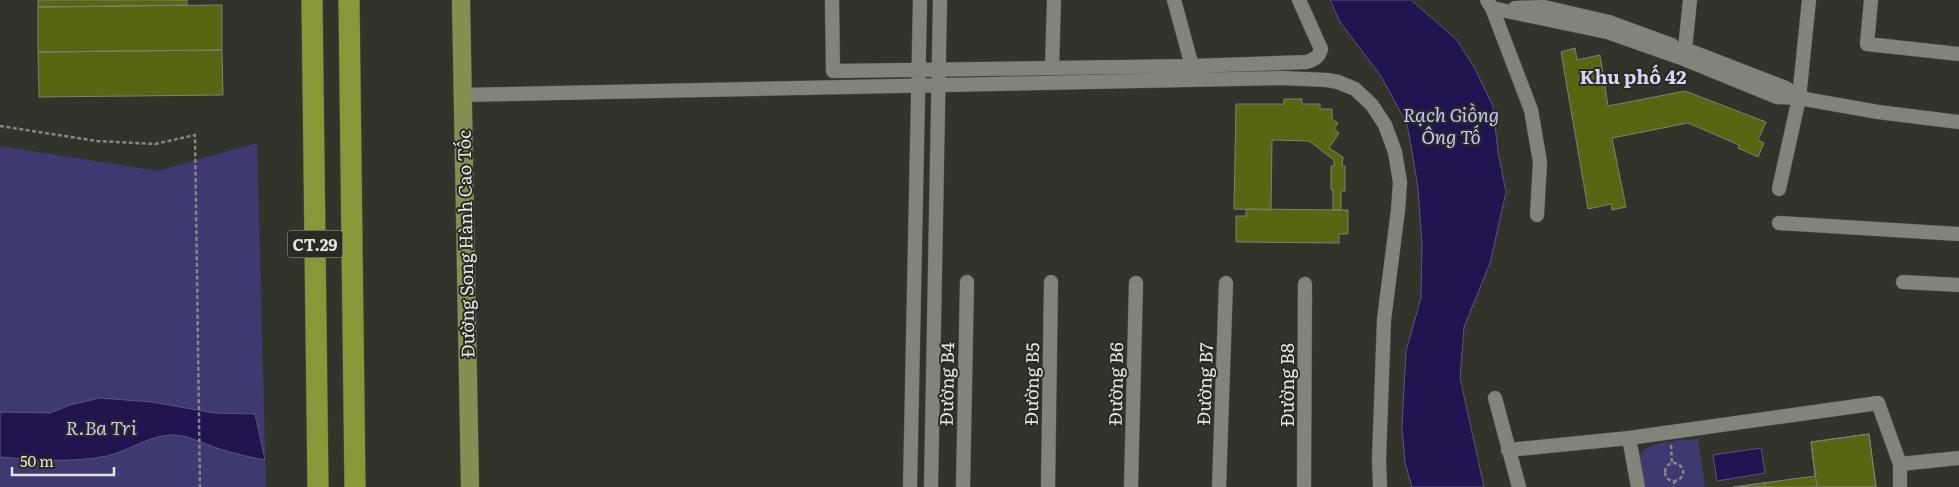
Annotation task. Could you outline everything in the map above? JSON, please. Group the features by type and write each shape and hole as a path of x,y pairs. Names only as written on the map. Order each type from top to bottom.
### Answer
{"highway":[{"name":"CT.29","path":"312,0 318,487"},
{"name":"CT.29","path":"349,0 355,487"}],"main road":[{"name":"Đường Song Hành Cao Tốc","path":"462,0 462,95 470,487"}],"street":[{"path":"832,0 832,71 1192,66 1307,62 1314,60 1319,55 1321,49 1299,0"},
{"path":"910,487 920,0"},
{"path":"931,487 940,84 940,0"},
{"path":"1052,67 1054,0"},
{"path":"1174,0 1192,66"},
{"path":"1685,54 1690,0"},
{"path":"1779,189 1799,98 1809,0"},
{"path":"1871,0 1867,44 1959,54"},
{"path":"1537,215 1540,162 1531,110 1489,4 1544,7 1786,88 1799,98 1878,112 1959,122"},
{"path":"462,95 1282,78 1327,80 1355,89 1372,104 1385,125 1395,152 1400,182 1384,320 1379,459 1380,487"},
{"path":"1779,223 1959,234"},
{"name":"Đường B4","path":"963,487 967,282"},
{"name":"Đường B5","path":"1048,487 1051,282"},
{"path":"1903,282 1959,285"},
{"name":"Đường B6","path":"1131,487 1136,283"},
{"name":"Đường B7","path":"1219,487 1226,283"},
{"name":"Đường B8","path":"1304,487 1305,284"},
{"path":"1495,398 1519,487"},
{"path":"1508,450 1629,438 1878,403 1900,464 1900,487"},
{"path":"1629,438 1638,487"},
{"path":"1900,464 1959,458"}],"path":[{"path":"0,126 97,141 155,144 195,135 200,487"},
{"path":"1670,432 1672,463"},
{"path":"1672,463 1679,464 1683,472 1680,477 1674,480 1668,478 1665,473 1666,467 1672,463"},
{"path":"1674,480 1674,487"}],"shaded area":[{"path":"257,143 266,487 0,487 0,146 158,171"},
{"path":"1698,439 1705,487 1646,487 1640,463 1640,456 1643,451 1649,447 1666,442"}],"water":[{"name":"Rạch Giồng Ông Tố","path":"1330,0 1411,0 1456,39 1474,67 1493,106 1498,152 1506,192 1490,263 1464,327 1460,378 1484,487 1412,487 1405,463 1402,426 1406,351 1421,298 1422,244 1418,188 1412,151 1407,124 1381,76 1340,22"},
{"name":"R.Ba Tri","path":"100,398 152,402 214,413 255,414 265,460 226,451 176,435 153,438 115,454 81,460 0,457 0,412 50,413 70,405"},
{"path":"1761,448 1765,473 1717,481 1713,455"}],"building":[{"path":"38,0 187,0 187,5 38,7"},
{"path":"222,5 222,50 38,52 38,7"},
{"path":"1575,48 1577,60 1600,55 1608,106 1685,91 1766,122 1758,140 1764,143 1758,157 1738,148 1739,145 1688,123 1612,138 1626,207 1612,210 1611,204 1588,209 1561,52"},
{"path":"222,50 223,95 39,97 38,52"},
{"path":"1284,99 1302,99 1302,104 1320,104 1320,109 1332,109 1332,119 1338,123 1334,129 1339,133 1329,148 1343,157 1342,166 1345,166 1345,191 1341,191 1341,210 1333,210 1331,166 1334,166 1334,160 1309,141 1272,140 1271,210 1234,209 1236,104 1284,104"},
{"path":"1246,209 1348,210 1348,234 1339,234 1339,243 1236,242 1236,216 1246,216"},
{"path":"1869,434 1876,487 1733,487 1815,476 1811,442"},
{"path":"1869,434 1876,487 1817,487 1811,442"},
{"path":"1765,483 1766,487 1733,487"}],"district":[{"name":"Khu phố 42","path":"1633,76"}]}
